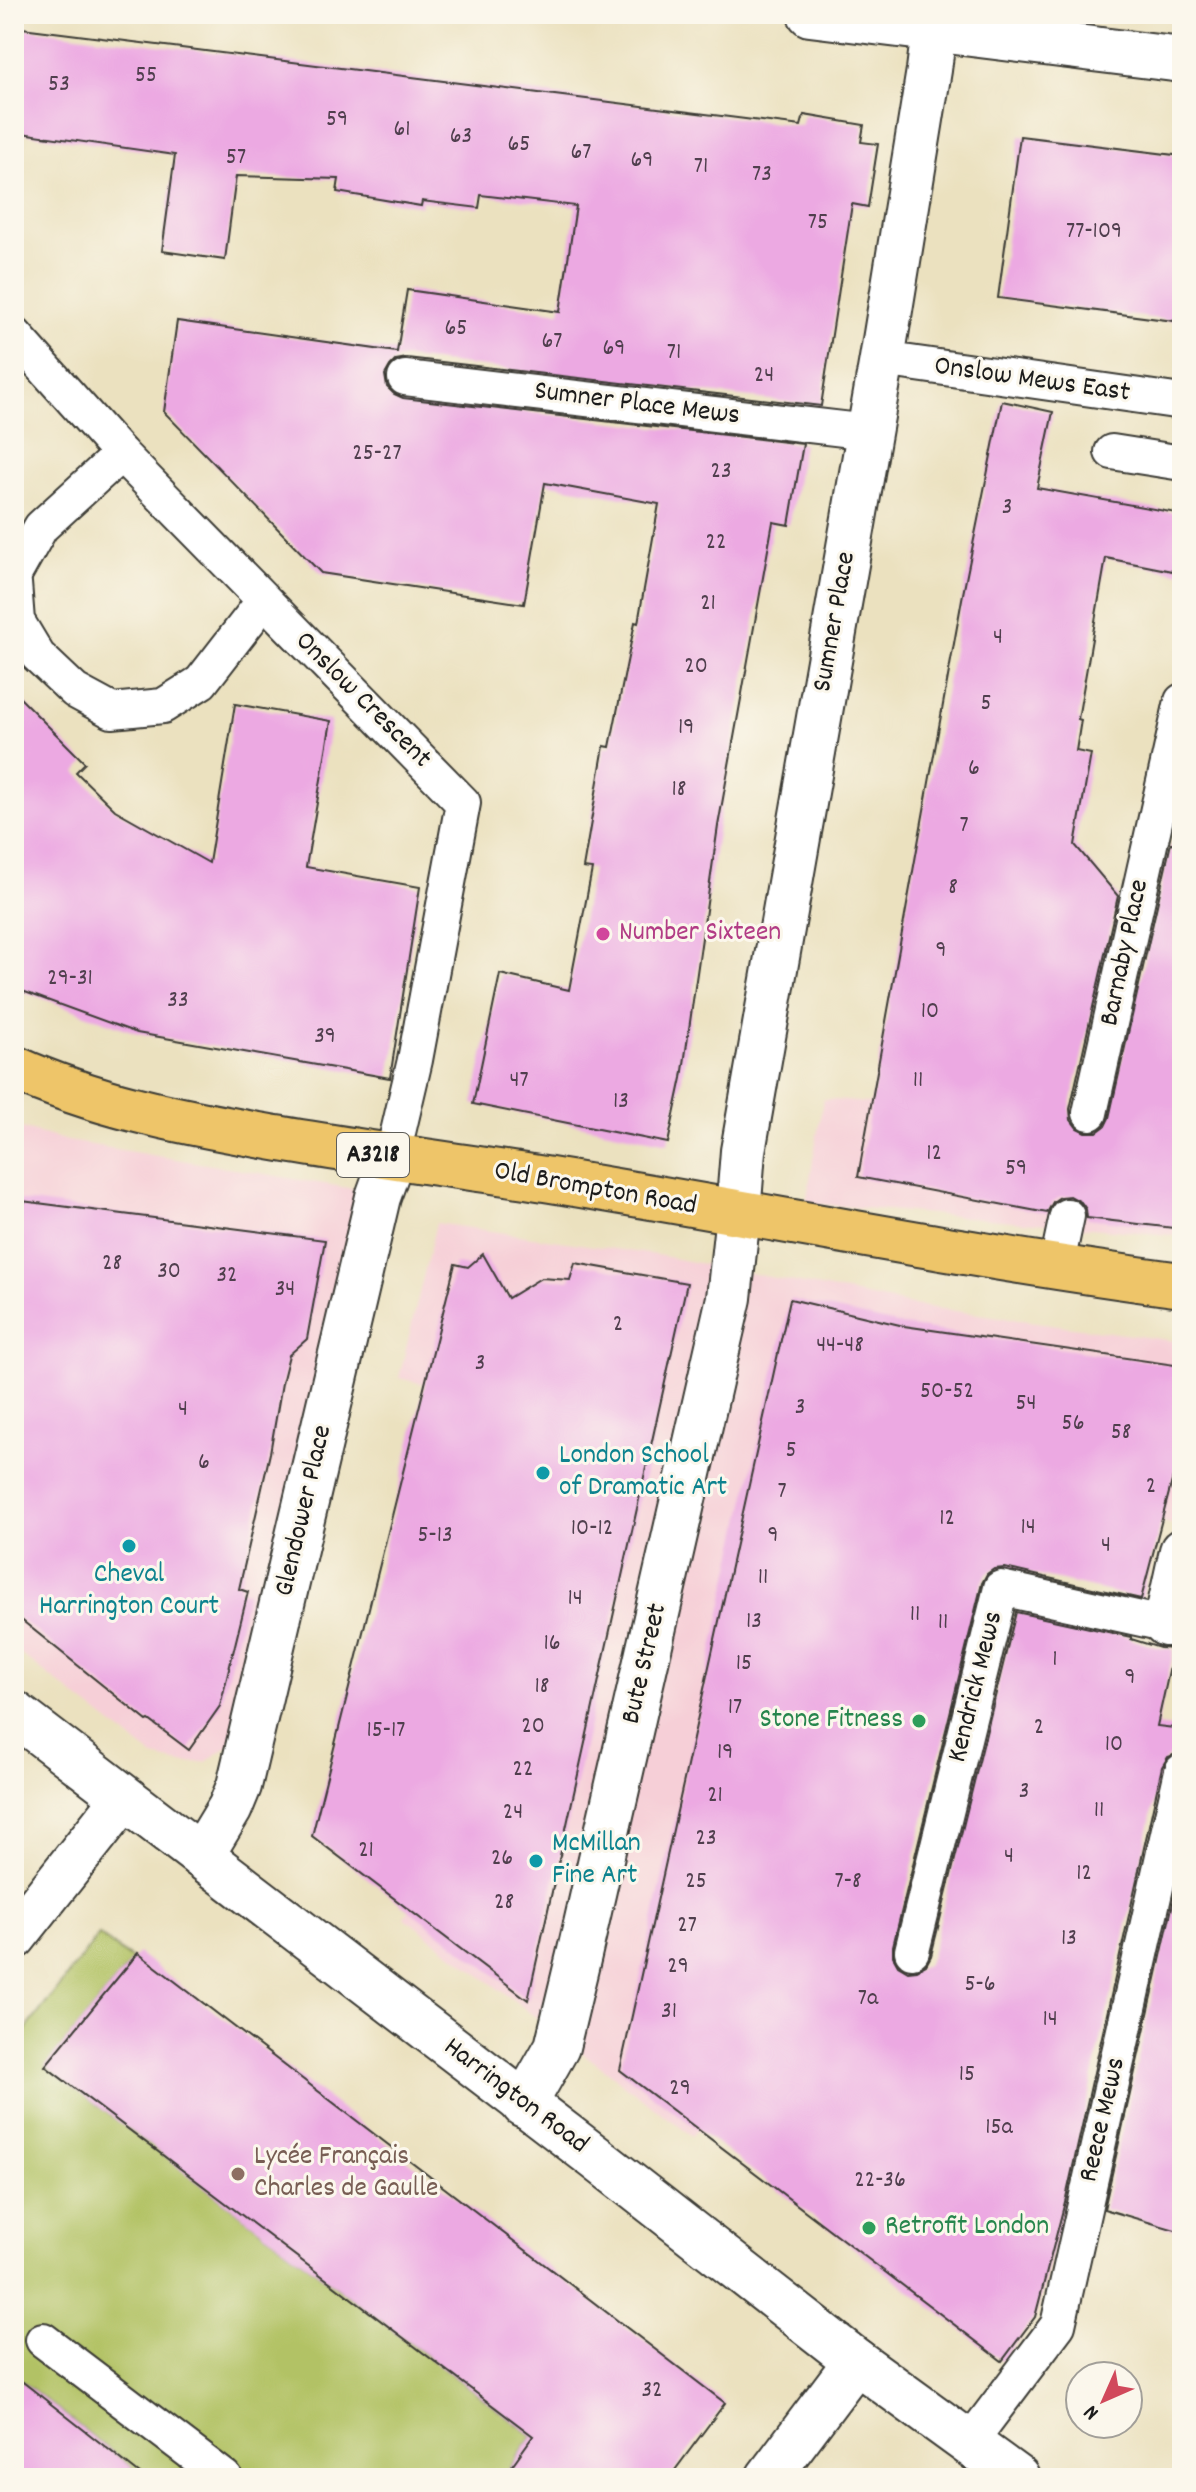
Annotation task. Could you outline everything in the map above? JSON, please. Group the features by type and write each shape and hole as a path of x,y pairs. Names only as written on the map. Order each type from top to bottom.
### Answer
{"main road":[{"name":"Old Brompton Road","path":"14,1068 105,1103 200,1125 392,1158 527,1177 1056,1268 1182,1285"}],"street":[{"path":"810,14 935,22 1182,60"},
{"name":"Sumner Place","path":"738,1214 743,1151 882,359 935,22"},
{"name":"Glendower Place","path":"201,1856 230,1808 239,1786 378,1197 392,1158"},
{"name":"Bute Street","path":"524,2105 557,2047 729,1298 738,1214"},
{"path":"1174,1626 1182,1551"},
{"name":"Harrington Road","path":"14,1713 856,2361 1017,2478"},
{"path":"14,1937 124,1798"},
{"path":"768,2478 856,2361"}],"lane":[{"name":"Onslow Crescent","path":"14,334 121,454 463,803 415,1060 392,1158"},
{"name":"Onslow Mews East","path":"882,359 1182,402"},
{"name":"Sumner Place Mews","path":"405,378 869,432"},
{"path":"1112,452 1182,463"},
{"path":"14,575 41,527 121,454"},
{"path":"14,583 17,621 38,656 75,691 112,711 163,706 201,682 263,602"},
{"name":"Barnaby Place","path":"1090,1113 1172,790 1182,701"},
{"path":"1056,1268 1067,1216"},
{"name":"Kendrick Mews","path":"912,1951 1001,1588 1174,1626"},
{"name":"Reece Mews","path":"969,2443 1058,2325 1182,1771"},
{"path":"43,2340 225,2478"}],"shaded area":[{"path":"823,1099 1182,1131 1182,1236 806,1203"},
{"path":"14,1126 68,1141 360,1190 230,1745 206,1762 180,1763 154,1757 14,1649"},
{"path":"436,1223 662,1256 912,1305 1182,1342 1182,1493 1175,1525 906,1462 751,2058 692,2136 404,1917 410,1910 536,1411 399,1378"}],"green space":[{"path":"99,1935 133,1960 46,2066 533,2436 503,2478 145,2478 14,2375 14,2045"}],"building":[{"path":"14,27 801,126 804,115 864,125 861,142 878,144 868,207 852,204 821,406 407,358 396,360 385,375 387,387 403,398 803,444 789,525 773,522 718,826 682,1078 668,1143 473,1104 500,974 569,990 592,869 583,868 604,746 610,747 635,622 638,623 659,504 545,483 524,604 321,573 164,412 177,321 397,352 407,290 560,312 576,206 481,195 479,208 422,201 421,206 337,192 339,179 236,176 225,260 162,251 175,155 14,132"},
{"path":"1020,136 1182,156 1182,322 998,298"},
{"path":"1002,401 1053,412 1037,488 1182,514 1182,573 1106,558 1078,719 1081,720 1076,751 1091,754 1075,845 1118,896 1070,1109 1071,1120 1085,1132 1097,1132 1109,1118 1171,843 1182,845 1182,1229 1087,1218 1081,1202 1070,1196 1053,1202 1047,1213 858,1177 962,599"},
{"path":"14,692 85,763 76,772 115,810 209,863 235,704 331,721 306,867 420,887 390,1078 137,1033 14,988"},
{"path":"14,1200 325,1240 307,1339 289,1355 282,1383 270,1453 239,1589 248,1592 220,1706 189,1750 147,1721 14,1614"},
{"path":"483,1254 508,1298 541,1278 570,1280 575,1263 687,1283 528,2000 312,1836 455,1264 468,1267"},
{"path":"790,1299 904,1326 1182,1366 1182,1443 1141,1599 1005,1568 994,1569 982,1583 893,1946 893,1956 898,1965 908,1971 926,1965 931,1956 1016,1612 1174,1649 1157,1726 1182,1729 1182,1752 1168,1757 1162,1767 1066,2198 1035,2317 1002,2361 620,2070"},
{"path":"1182,1863 1182,2232 1104,2209"},
{"path":"138,1953 725,2403 669,2478 503,2478 533,2436 45,2066"},
{"path":"14,2375 145,2478 14,2478"}],"place":[{"name":"Number Sixteen","path":"603,934"},
{"name":"London School of Dramatic Art","path":"543,1473"},
{"name":"Cheval Harrington Court","path":"129,1546"},
{"name":"Stone Fitness","path":"919,1721"},
{"name":"McMillan Fine Art","path":"536,1861"},
{"name":"Lycée Français Charles de Gaulle","path":"238,2174"},
{"name":"Retrofit London","path":"869,2228"}]}
